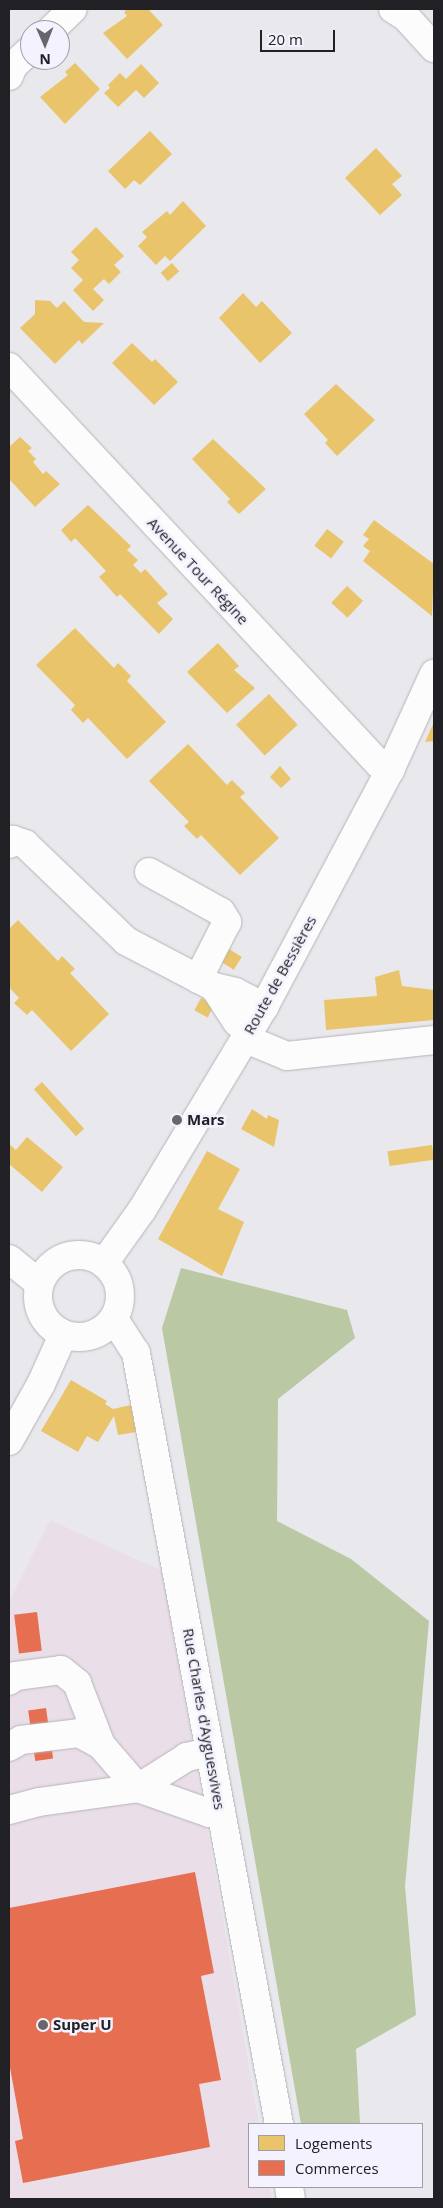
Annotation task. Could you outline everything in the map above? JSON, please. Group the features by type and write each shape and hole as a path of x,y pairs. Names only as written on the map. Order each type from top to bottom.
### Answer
{"street":[{"path":"61,20 73,9"},
{"path":"394,9 406,17 434,48"},
{"path":"9,76 13,66 20,59"},
{"name":"Avenue Tour Régine","path":"9,367 372,757 390,770"},
{"name":"Route de Bessières","path":"104,1263 142,1210 264,1007 390,770 434,674"},
{"path":"9,844 13,840 26,844 126,941 206,983 234,992 264,1007"},
{"path":"150,872 221,912 227,922 206,983"},
{"path":"206,983 248,1035 287,1056 434,1040"},
{"path":"76,1254 91,1256 104,1263 114,1273 120,1289 119,1309 114,1319 101,1332 86,1338 63,1335 42,1316 37,1294 39,1283 56,1261 76,1254"},
{"path":"9,1259 39,1283"},
{"name":"Rue Charles d'Ayguesvives","path":"114,1319 136,1353 279,2123"},
{"path":"9,1440 41,1384 63,1335"},
{"path":"9,1681 16,1676 61,1670 77,1684 101,1745 138,1788 209,1813 221,1811"},
{"path":"9,1747 21,1740 79,1733 101,1745"},
{"path":"9,1810 138,1788 187,1757 210,1752"}],"shaded area":[{"path":"50,1520 162,1571 259,2123 248,2123 248,2188 270,2188 272,2199 9,2199 9,1602"}],"green space":[{"path":"181,1268 347,1310 355,1338 278,1399 277,1521 351,1559 429,1621 405,1886 416,2015 356,2049 360,2123 301,2123 162,1328"}],"building: Logements":[{"path":"127,9 148,9 163,25 127,59 103,33 127,16 124,12"},
{"path":"75,63 100,89 65,124 40,97 68,75 65,72 70,70"},
{"path":"141,64 159,83 144,98 136,90 118,107 104,93 110,88 108,85 120,73 126,79"},
{"path":"150,131 172,154 140,185 134,180 125,189 108,171"},
{"path":"376,148 402,176 392,184 402,195 380,215 345,178"},
{"path":"183,201 206,226 170,261 165,256 156,265 138,246 147,237 142,232 167,211 170,215"},
{"path":"96,227 124,256 114,265 121,272 109,284 104,279 93,289 104,300 93,311 73,290 83,280 71,268 79,260 71,252"},
{"path":"172,263 179,271 168,281 161,273"},
{"path":"243,293 256,307 262,301 292,333 260,363 219,318"},
{"path":"35,300 50,301 57,308 64,301 84,322 104,323 82,344 79,340 55,364 20,328 35,314"},
{"path":"132,343 152,362 155,359 178,382 154,405 112,363"},
{"path":"336,384 375,420 337,456 325,443 328,440 304,414"},
{"path":"20,437 32,448 28,451 36,459 33,462 43,474 46,471 60,484 35,507 9,479 9,447"},
{"path":"213,439 266,489 239,514 227,502 230,499 192,459"},
{"path":"88,505 131,546 127,550 138,560 133,565 141,573 145,569 168,594 157,603 173,619 159,634 120,594 117,597 99,577 106,571 75,538 71,542 61,530"},
{"path":"374,520 434,564 432,616 363,561 370,551 363,546 369,539 363,535"},
{"path":"327,529 344,542 331,558 314,546"},
{"path":"347,586 363,601 347,618 331,603"},
{"path":"75,628 114,668 118,663 131,676 127,681 166,722 127,759 88,718 83,723 71,710 75,705 36,665"},
{"path":"218,643 239,666 234,670 255,688 227,713 187,672"},
{"path":"269,694 298,725 265,755 236,725"},
{"path":"434,722 434,741 425,742"},
{"path":"188,744 227,785 232,780 245,793 240,797 279,838 240,875 201,835 197,839 184,826 189,822 149,781"},
{"path":"280,766 291,779 281,788 270,777"},
{"path":"18,920 58,961 62,956 75,969 70,973 109,1014 71,1051 32,1010 27,1015 14,1003 19,998 9,987 9,929"},
{"path":"229,949 242,957 234,970 221,962"},
{"path":"399,970 402,986 434,990 434,1020 326,1030 324,1000 377,996 375,977"},
{"path":"201,998 214,1005 208,1017 194,1010"},
{"path":"42,1082 84,1129 76,1136 34,1089"},
{"path":"252,1109 267,1119 268,1115 279,1120 274,1147 241,1129"},
{"path":"27,1137 63,1167 42,1192 9,1164 9,1144 16,1150"},
{"path":"432,1145 434,1160 390,1166 387,1151"},
{"path":"207,1151 240,1169 218,1209 244,1222 222,1276 158,1239"},
{"path":"71,1380 107,1401 105,1404 113,1409 131,1405 136,1432 118,1435 114,1416 98,1442 87,1436 78,1452 41,1431"}],"building: Commerces":[{"path":"37,1612 42,1651 19,1654 14,1615"},
{"path":"46,1708 53,1759 35,1761 28,1711"},
{"path":"195,1872 214,1973 201,1976 221,2080 199,2084 210,2147 23,2183 15,2141 23,2139 9,2062 9,1908"}],"place":[{"name":"Mars","path":"177,1120"},
{"name":"Super U","path":"43,2025"}]}
